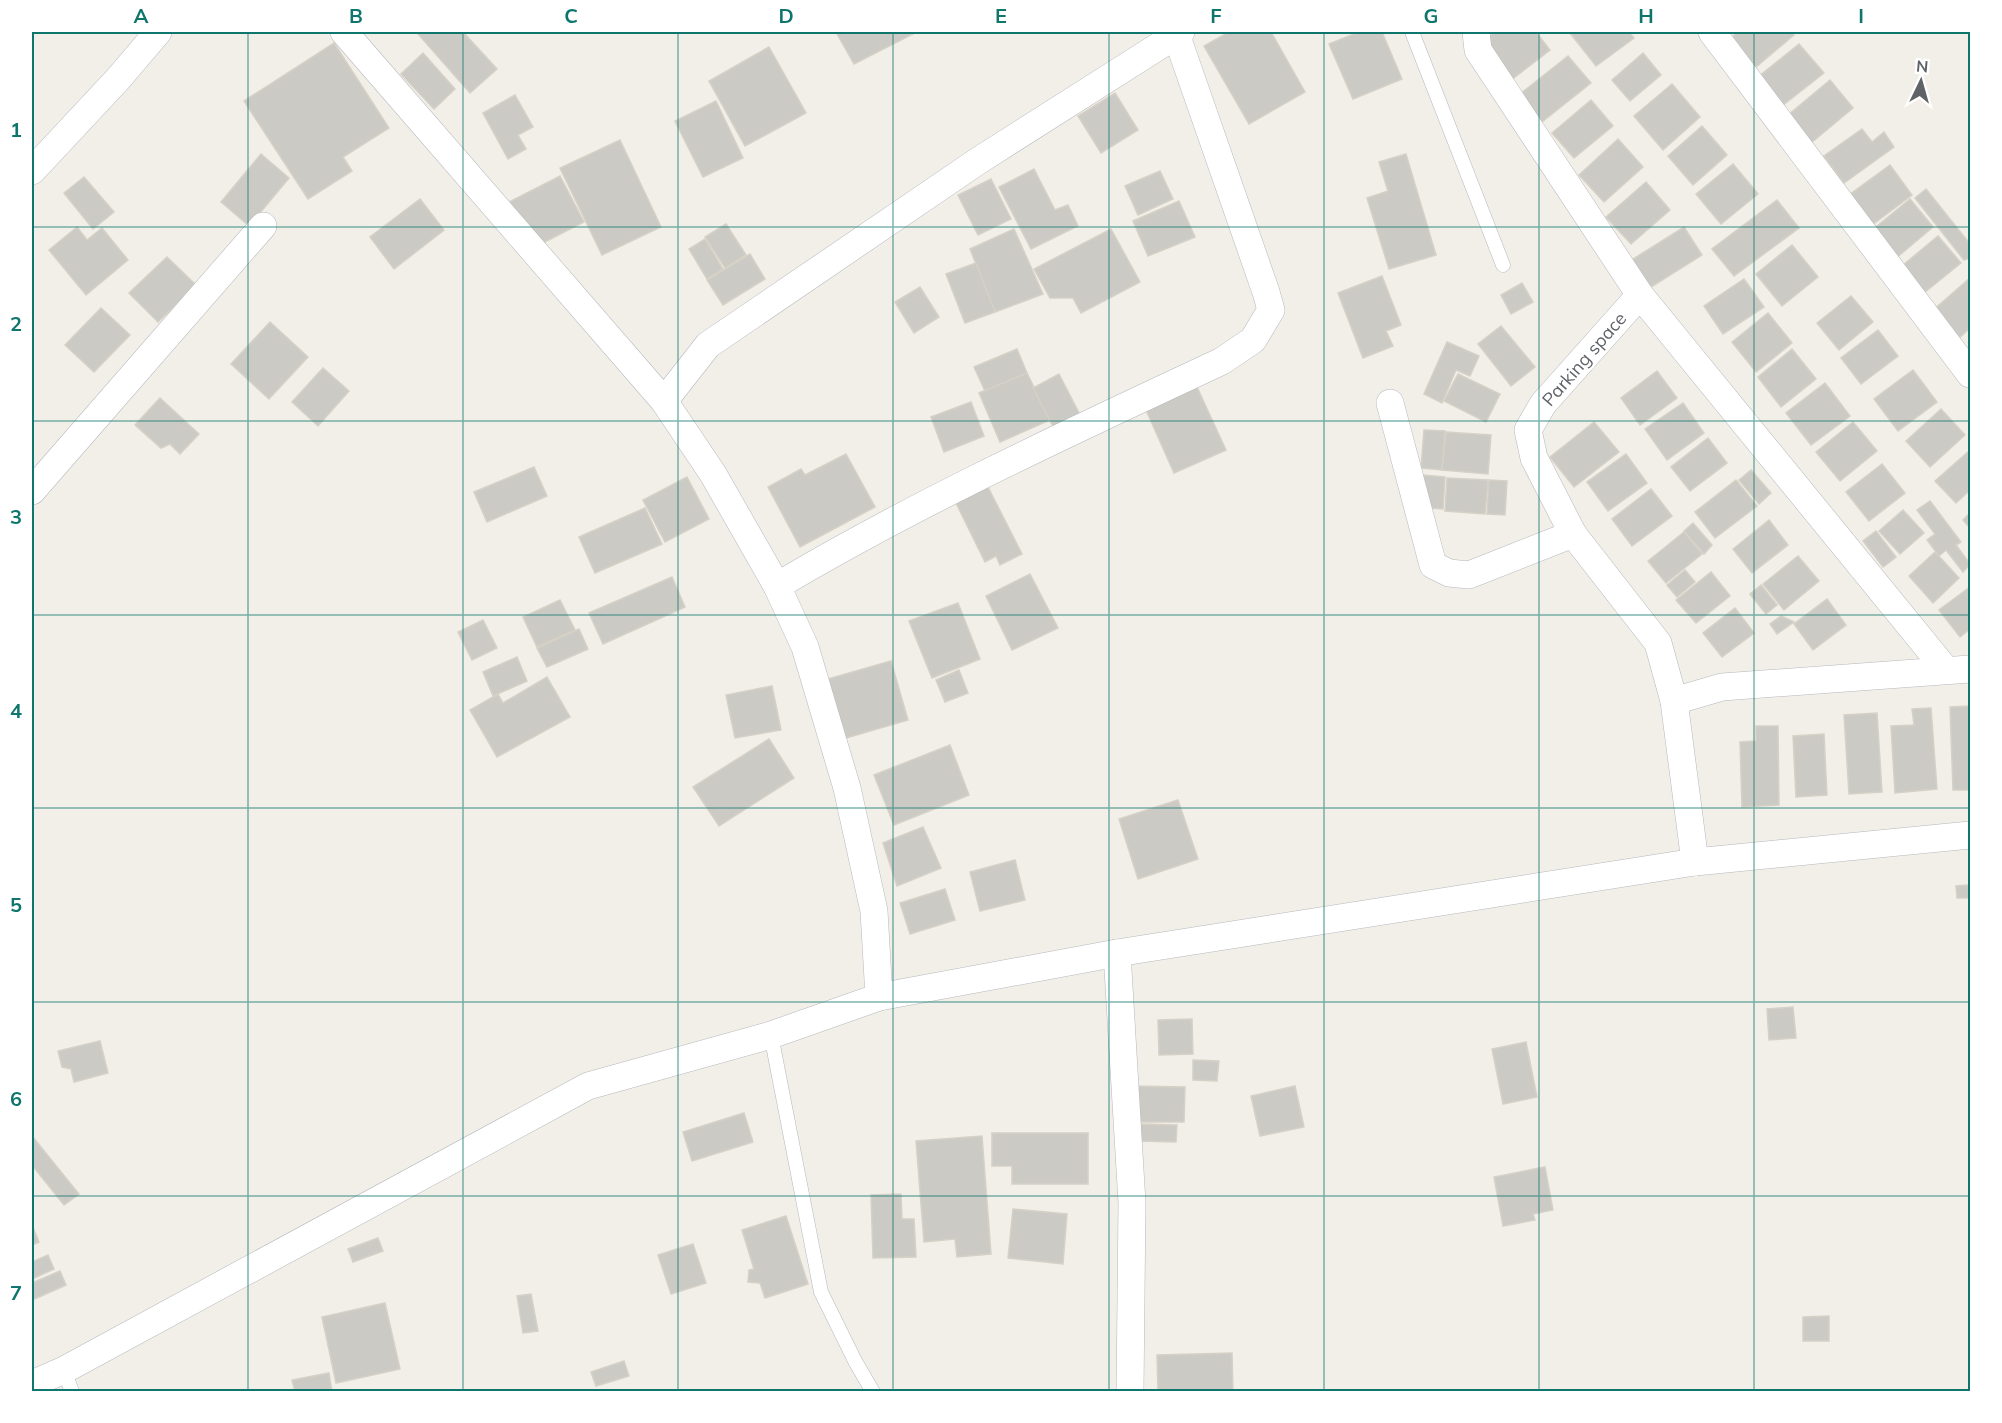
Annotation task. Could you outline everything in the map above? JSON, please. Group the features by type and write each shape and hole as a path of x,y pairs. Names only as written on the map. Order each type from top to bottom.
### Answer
{"street":[{"path":"32,171 118,79 158,32"},
{"path":"344,32 664,400 713,474 777,586 805,647 847,789 874,911 879,997"},
{"path":"1476,32 1478,50 1640,295"},
{"path":"1712,32 1971,374"},
{"path":"664,400 708,345 978,160 1178,33 1269,301 1271,310 1253,340 1221,361 962,485 850,543 777,586"},
{"path":"32,491 263,226"},
{"name":"Parking space","path":"1640,295 1958,670 1722,687 1674,700 1658,643 1573,534 1534,458 1528,430 1543,404 1640,295"},
{"path":"1390,403 1433,565 1449,573 1469,575 1573,534"},
{"path":"1674,700 1695,862"},
{"path":"32,1384 68,1381 588,1086 771,1035 879,997 1117,953 1695,862 1971,835"},
{"path":"1117,953 1132,1203 1130,1392"}],"lane":[{"path":"1412,32 1503,265"},
{"path":"771,1035 821,1292 873,1392"}],"building":[{"path":"421,32 463,32 497,69 470,93 418,34"},
{"path":"836,32 912,32 913,34 854,64"},
{"path":"1229,32 1271,32 1305,92 1249,124 1204,46"},
{"path":"1359,32 1382,32 1402,79 1353,99 1329,44"},
{"path":"1495,32 1536,32 1550,50 1506,84 1477,46"},
{"path":"1629,32 1634,38 1596,66 1570,33"},
{"path":"1738,32 1791,32 1794,35 1756,67 1731,38"},
{"path":"334,43 389,128 343,157 352,171 308,199 244,101"},
{"path":"1799,44 1824,73 1782,106 1758,77"},
{"path":"769,47 806,113 745,146 709,81"},
{"path":"423,53 455,89 434,109 401,74"},
{"path":"1643,53 1661,75 1630,101 1612,80"},
{"path":"1568,56 1591,83 1542,122 1520,94"},
{"path":"1830,80 1853,108 1811,143 1788,115"},
{"path":"1672,84 1700,117 1663,150 1634,116"},
{"path":"1115,93 1138,130 1101,153 1078,116"},
{"path":"515,95 533,127 518,135 526,149 508,159 483,113"},
{"path":"1591,100 1613,126 1574,158 1552,133"},
{"path":"716,101 743,158 703,177 675,121"},
{"path":"1702,126 1727,155 1693,185 1668,156"},
{"path":"1862,129 1872,142 1884,132 1894,147 1844,183 1824,156"},
{"path":"1618,139 1643,167 1604,202 1579,175"},
{"path":"620,140 661,227 602,255 560,168"},
{"path":"261,154 289,178 249,226 221,202"},
{"path":"1406,154 1436,255 1389,269 1367,198 1388,191 1379,162"},
{"path":"1733,164 1758,194 1721,224 1696,194"},
{"path":"1890,165 1912,195 1872,225 1849,195"},
{"path":"1034,169 1055,210 1068,205 1078,226 1031,249 999,187"},
{"path":"1160,171 1173,199 1138,215 1125,186"},
{"path":"560,176 584,222 533,248 509,202"},
{"path":"84,177 114,212 93,229 64,193"},
{"path":"991,179 1011,219 978,235 958,195"},
{"path":"1646,182 1670,210 1631,244 1606,217"},
{"path":"1926,189 1970,244 1970,258 1964,260 1915,198"},
{"path":"420,199 444,230 394,269 370,237"},
{"path":"1910,199 1933,227 1895,259 1871,231"},
{"path":"1777,200 1799,228 1734,276 1712,249"},
{"path":"1179,201 1195,237 1148,256 1133,221"},
{"path":"726,224 746,255 725,268 705,237"},
{"path":"77,227 87,240 102,228 128,260 86,295 49,250"},
{"path":"1684,227 1702,255 1648,289 1630,261"},
{"path":"1014,229 1043,294 995,312 970,249"},
{"path":"1111,229 1140,282 1081,313 1073,298 1050,298 1034,269"},
{"path":"1938,236 1961,263 1919,297 1897,270"},
{"path":"705,239 723,269 707,279 689,249"},
{"path":"1792,245 1818,277 1782,306 1756,274"},
{"path":"750,254 765,279 723,305 707,280"},
{"path":"167,257 196,285 158,322 129,293"},
{"path":"976,263 995,312 965,323 946,274"},
{"path":"1382,276 1401,325 1386,331 1393,346 1363,358 1338,293"},
{"path":"1970,278 1970,328 1956,341 1931,312"},
{"path":"1744,279 1764,307 1723,334 1704,306"},
{"path":"1522,283 1533,302 1511,314 1501,295"},
{"path":"920,287 939,317 914,333 895,302"},
{"path":"1851,296 1873,322 1839,350 1817,323"},
{"path":"101,308 130,335 94,372 65,345"},
{"path":"1768,313 1792,343 1756,372 1732,342"},
{"path":"270,322 308,357 269,399 231,364"},
{"path":"1501,326 1535,367 1511,386 1478,344"},
{"path":"1878,330 1898,356 1861,384 1841,358"},
{"path":"1447,342 1479,356 1470,376 1456,370 1442,403 1424,394"},
{"path":"1017,349 1027,373 985,391 974,367"},
{"path":"1792,349 1816,379 1781,407 1758,377"},
{"path":"323,368 349,391 318,426 292,402"},
{"path":"1913,370 1937,402 1898,431 1874,399"},
{"path":"1657,371 1677,398 1640,425 1621,398"},
{"path":"1027,373 1050,420 1000,442 979,393"},
{"path":"1059,374 1080,415 1054,428 1033,388"},
{"path":"1458,374 1500,394 1486,422 1444,401"},
{"path":"1825,383 1850,416 1811,445 1786,413"},
{"path":"1197,387 1226,450 1174,473 1146,410"},
{"path":"160,398 199,434 180,454 170,444 161,448 135,425"},
{"path":"971,402 984,436 944,452 931,417"},
{"path":"1683,403 1704,433 1667,460 1645,429"},
{"path":"1941,409 1965,435 1930,467 1906,441"},
{"path":"1594,422 1619,452 1574,487 1550,457"},
{"path":"1853,422 1877,451 1840,481 1816,452"},
{"path":"1424,430 1445,431 1442,470 1421,468"},
{"path":"1446,432 1491,435 1488,474 1442,470"},
{"path":"1708,438 1727,463 1690,491 1671,467"},
{"path":"1969,451 1970,490 1956,503 1935,481"},
{"path":"846,454 875,507 800,547 768,487 801,469 805,475"},
{"path":"1626,454 1647,483 1608,511 1587,482"},
{"path":"1882,464 1905,493 1869,521 1846,492"},
{"path":"534,467 547,496 487,522 474,492"},
{"path":"1751,470 1771,493 1759,504 1739,480"},
{"path":"1422,475 1445,477 1443,509 1431,508"},
{"path":"687,477 709,519 665,542 643,500"},
{"path":"1447,478 1488,480 1485,514 1445,511"},
{"path":"1489,480 1507,481 1505,515 1487,514"},
{"path":"1736,480 1757,506 1715,538 1695,512"},
{"path":"987,485 1022,554 1000,565 996,556 985,562 955,501"},
{"path":"1651,489 1672,516 1632,546 1612,519"},
{"path":"1930,501 1961,542 1956,545 1970,564 1963,572 1946,550 1939,556 1927,540 1935,534 1917,510"},
{"path":"645,508 662,544 595,573 579,537"},
{"path":"1903,510 1924,533 1900,554 1879,531"},
{"path":"1970,513 1970,528 1963,520"},
{"path":"1769,520 1788,545 1752,573 1733,549"},
{"path":"1693,523 1712,545 1704,554 1684,531"},
{"path":"1876,531 1896,557 1883,567 1863,541"},
{"path":"1684,532 1702,554 1666,583 1648,561"},
{"path":"1935,552 1959,578 1933,603 1909,576"},
{"path":"1798,556 1819,581 1784,610 1763,584"},
{"path":"1685,570 1695,582 1677,597 1667,585"},
{"path":"1711,572 1730,596 1696,623 1676,600"},
{"path":"1030,574 1058,628 1012,650 986,596"},
{"path":"672,577 685,607 603,644 589,613"},
{"path":"1761,585 1777,605 1766,614 1750,594"},
{"path":"1970,587 1970,629 1960,637 1939,610"},
{"path":"1827,599 1846,625 1813,650 1794,624"},
{"path":"560,600 575,630 537,647 523,617"},
{"path":"958,603 980,659 932,678 909,621"},
{"path":"1735,608 1754,633 1722,657 1703,633"},
{"path":"1781,616 1794,622 1777,634 1770,624"},
{"path":"483,620 497,648 472,660 458,632"},
{"path":"579,629 588,649 547,667 537,648"},
{"path":"517,657 527,681 493,696 483,672"},
{"path":"891,661 908,720 846,738 828,679"},
{"path":"959,670 968,693 945,702 936,680"},
{"path":"547,677 570,717 497,757 470,710 498,694 503,703"},
{"path":"772,686 781,730 735,738 726,695"},
{"path":"1970,706 1970,790 1953,790 1950,707"},
{"path":"1931,708 1937,789 1895,793 1891,726 1914,725 1912,709"},
{"path":"1877,713 1882,792 1849,794 1844,715"},
{"path":"1756,726 1778,726 1779,805 1742,807 1740,742 1756,741"},
{"path":"1824,734 1827,795 1796,797 1793,736"},
{"path":"769,739 794,778 719,826 693,787"},
{"path":"950,745 969,795 894,825 874,775"},
{"path":"1178,800 1198,859 1138,879 1119,819"},
{"path":"923,827 941,868 897,886 883,843"},
{"path":"1015,860 1025,900 980,911 970,872"},
{"path":"1968,885 1969,898 1957,898 1956,886"},
{"path":"945,889 955,920 910,934 900,903"},
{"path":"1793,1007 1796,1038 1769,1040 1767,1009"},
{"path":"1192,1019 1193,1054 1159,1055 1158,1020"},
{"path":"100,1041 108,1073 74,1082 71,1069 62,1067 58,1051"},
{"path":"1526,1042 1537,1097 1503,1104 1492,1049"},
{"path":"1193,1060 1219,1061 1217,1081 1193,1080"},
{"path":"1131,1086 1185,1087 1184,1122 1130,1122"},
{"path":"1295,1086 1304,1127 1260,1136 1251,1096"},
{"path":"744,1113 753,1142 692,1161 683,1132"},
{"path":"1140,1124 1177,1125 1176,1142 1140,1141"},
{"path":"992,1133 1088,1133 1088,1184 1012,1184 1012,1166 992,1166"},
{"path":"32,1136 79,1194 64,1205 32,1165"},
{"path":"982,1136 991,1254 957,1257 955,1239 924,1242 916,1141"},
{"path":"1545,1167 1553,1210 1533,1214 1535,1220 1503,1226 1494,1177"},
{"path":"901,1194 902,1219 914,1219 916,1257 873,1258 871,1195"},
{"path":"1013,1209 1067,1214 1063,1264 1008,1258"},
{"path":"786,1216 808,1284 765,1298 760,1283 748,1282 749,1270 754,1269 742,1230"},
{"path":"32,1225 39,1242 32,1245"},
{"path":"378,1238 383,1251 353,1262 348,1249"},
{"path":"693,1244 706,1283 671,1294 658,1255"},
{"path":"48,1255 54,1269 32,1279 32,1262"},
{"path":"60,1271 66,1285 32,1300 32,1283"},
{"path":"531,1294 538,1331 523,1333 517,1296"},
{"path":"385,1303 400,1369 336,1383 322,1317"},
{"path":"1829,1316 1829,1341 1803,1341 1803,1317"},
{"path":"1232,1353 1233,1392 1158,1392 1157,1355"},
{"path":"624,1361 629,1376 596,1386 591,1372"},
{"path":"329,1373 332,1392 295,1392 292,1380"}]}
